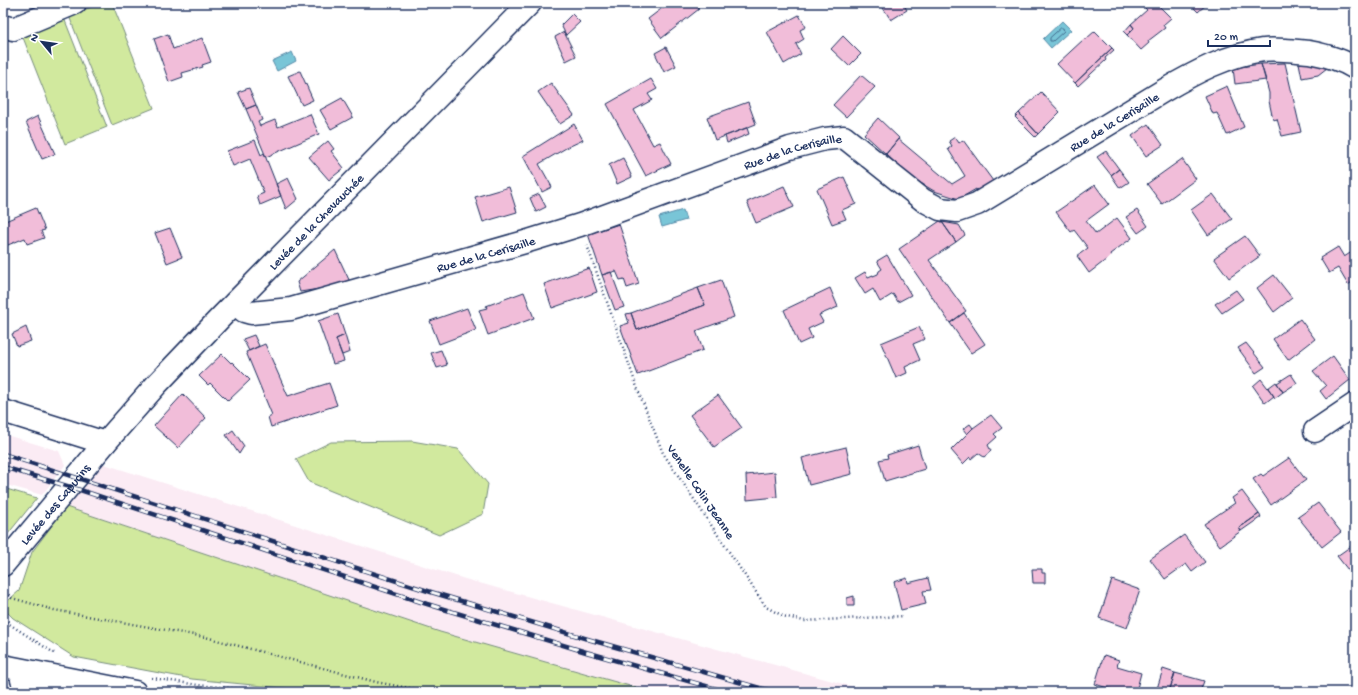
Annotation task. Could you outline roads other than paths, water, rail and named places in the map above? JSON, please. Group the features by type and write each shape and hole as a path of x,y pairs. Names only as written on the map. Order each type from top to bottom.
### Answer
{"street":[{"path":"3,26 13,29 75,3"},
{"name":"Levée de la Chevauchée","path":"105,443 157,384 235,303 530,3"},
{"name":"Rue de la Cerisaille","path":"235,303 244,311 251,313 291,309 580,225 790,148 825,139 844,137 923,200 940,208 957,210 977,204 1195,72 1225,60 1263,50 1302,51 1327,55 1355,68"},
{"path":"1315,431 1355,404"},
{"path":"3,411 105,443"},
{"name":"Levée des Capucins","path":"3,565 105,443"},
{"path":"6,669 140,685"},
{"path":"6,669 55,692"}],"water":[{"path":"1062,21 1071,30 1051,48 1043,39"},
{"path":"292,52 296,61 277,71 272,61"},
{"path":"683,210 686,220 662,227 659,217"}],"railway":[{"path":"3,454 431,592 591,640 774,692"},
{"path":"3,467 77,489 427,604 586,652 727,692"}]}
